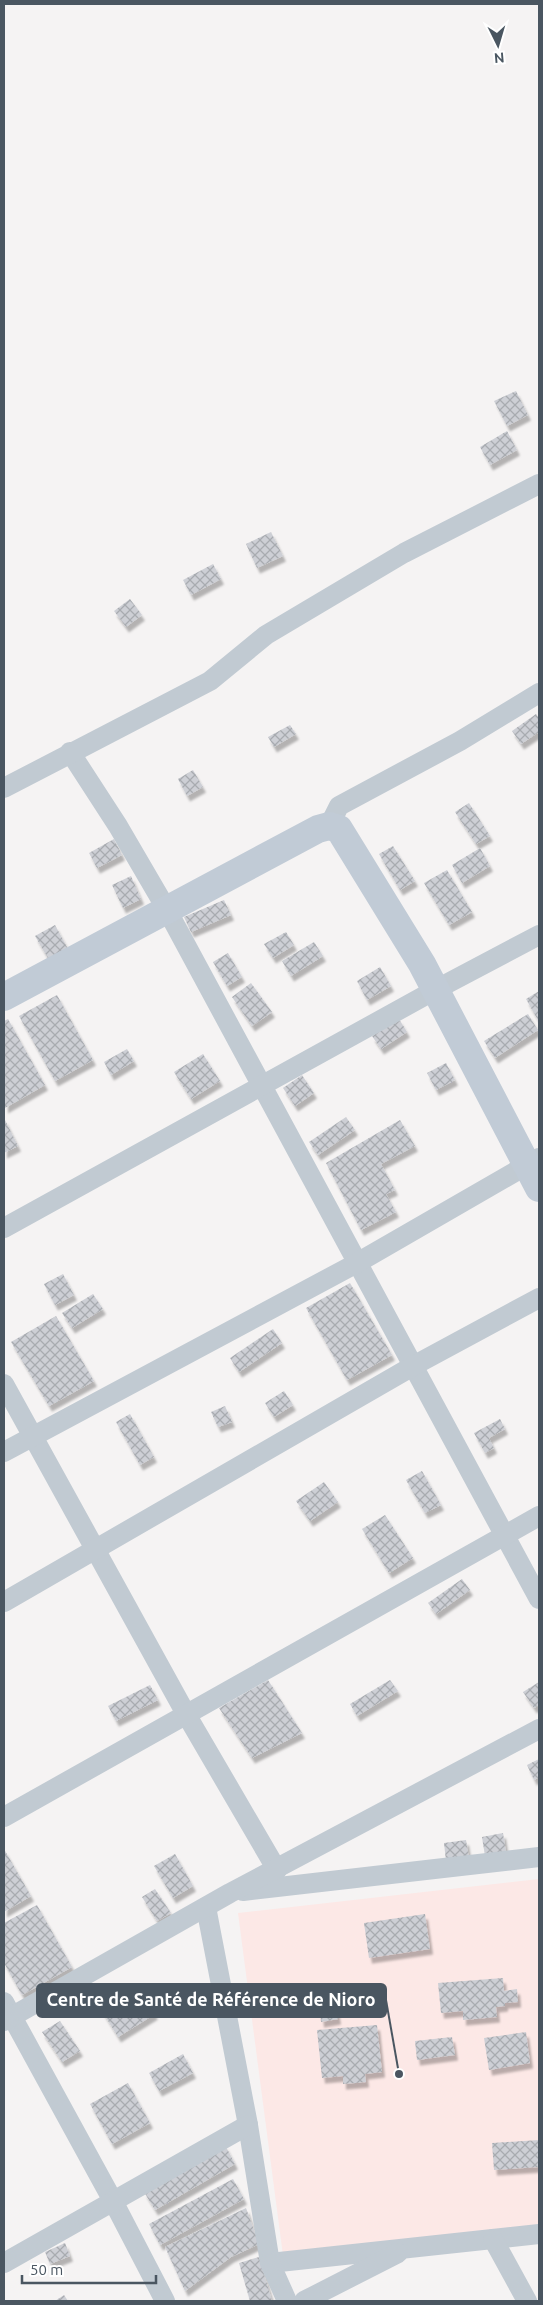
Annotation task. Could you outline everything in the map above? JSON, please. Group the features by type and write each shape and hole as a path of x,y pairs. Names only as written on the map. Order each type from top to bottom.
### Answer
{"street":[{"path":"4,788 70,752 210,681 266,635 404,553 539,484"},
{"path":"329,826 339,806 460,741 539,693"},
{"path":"70,752 118,826 167,910 539,1599"},
{"path":"4,997 318,829 329,826 339,829 422,964 535,1170 4,1452"},
{"path":"4,1228 262,1088 435,990 539,935"},
{"path":"4,1602 413,1366 539,1298"},
{"path":"4,1384 186,1714 277,1870"},
{"path":"4,1817 539,1516"},
{"path":"165,2301 113,2201 6,2013 539,1729"},
{"path":"230,1893 539,1858"},
{"path":"206,1907 248,2125 270,2263 287,2301"},
{"path":"4,2263 248,2125"},
{"path":"270,2263 539,2234"},
{"path":"493,2239 527,2301"},
{"path":"304,2301 409,2248"}],"shaded area":[{"path":"539,1879 539,2236 284,2263 238,1913"}],"building":[{"path":"516,391 528,415 507,426 494,401"},
{"path":"507,431 517,450 490,465 480,447"},
{"path":"271,532 283,556 257,568 246,544"},
{"path":"213,564 221,579 191,595 183,580"},
{"path":"130,599 142,615 126,627 114,611"},
{"path":"536,714 539,718 539,732 521,744 512,731"},
{"path":"290,725 296,734 274,747 268,737"},
{"path":"193,770 203,787 187,796 178,779"},
{"path":"469,803 490,836 476,844 455,812"},
{"path":"114,839 122,855 97,868 89,853"},
{"path":"393,846 415,881 400,890 379,854"},
{"path":"480,848 490,866 462,883 452,865"},
{"path":"447,870 472,912 449,925 424,883"},
{"path":"131,876 141,899 123,908 112,885"},
{"path":"224,900 231,915 191,932 184,917"},
{"path":"55,925 68,949 49,960 35,936"},
{"path":"286,932 294,945 273,958 264,944"},
{"path":"314,942 323,956 291,976 282,961"},
{"path":"228,953 242,977 227,986 213,962"},
{"path":"380,967 391,986 367,1000 357,981"},
{"path":"251,983 272,1012 252,1026 232,997"},
{"path":"539,991 539,1022 526,999"},
{"path":"57,995 93,1060 55,1081 19,1016"},
{"path":"528,1014 538,1030 495,1058 484,1041"},
{"path":"8,1019 45,1085 5,1108 4,1021"},
{"path":"399,1019 407,1032 381,1049 372,1036"},
{"path":"127,1049 134,1061 111,1075 104,1062"},
{"path":"203,1054 220,1081 191,1099 174,1072"},
{"path":"446,1063 455,1080 436,1090 427,1073"},
{"path":"302,1075 314,1093 295,1106 283,1088"},
{"path":"346,1117 355,1130 318,1155 309,1142"},
{"path":"4,1118 18,1146 4,1153"},
{"path":"400,1120 415,1146 381,1164 395,1190 386,1194 396,1212 361,1230 326,1163"},
{"path":"63,1274 74,1295 55,1305 44,1284"},
{"path":"350,1283 392,1355 347,1380 306,1308"},
{"path":"93,1294 103,1309 72,1328 62,1313"},
{"path":"56,1316 94,1381 49,1406 11,1342"},
{"path":"273,1329 282,1343 239,1372 230,1358"},
{"path":"284,1391 293,1405 274,1417 265,1403"},
{"path":"225,1406 232,1422 218,1427 211,1412"},
{"path":"130,1414 154,1457 140,1465 116,1422"},
{"path":"500,1419 505,1429 489,1438 494,1448 485,1453 474,1433"},
{"path":"422,1471 441,1505 425,1513 406,1480"},
{"path":"324,1482 338,1502 310,1521 296,1501"},
{"path":"385,1515 413,1558 389,1573 362,1529"},
{"path":"462,1579 470,1590 436,1614 428,1603"},
{"path":"268,1680 302,1733 252,1758 219,1708"},
{"path":"390,1680 398,1691 357,1716 350,1704"},
{"path":"539,1682 539,1705 534,1708 523,1692"},
{"path":"150,1685 158,1700 116,1721 108,1706"},
{"path":"539,1759 539,1777 534,1780 527,1765"},
{"path":"503,1833 506,1853 485,1856 482,1837"},
{"path":"466,1840 469,1859 446,1861 444,1843"},
{"path":"4,1849 31,1896 4,1912"},
{"path":"175,1854 193,1886 173,1898 154,1866"},
{"path":"155,1889 171,1913 157,1921 142,1897"},
{"path":"37,1905 72,1967 22,1995 4,1963 4,1923"},
{"path":"425,1914 430,1949 369,1958 364,1923"},
{"path":"503,1978 504,1991 517,1989 518,2002 505,2003 505,2006 496,2007 497,2017 463,2020 463,2011 441,2013 438,1983"},
{"path":"138,1988 155,2014 118,2037 102,2011"},
{"path":"336,2008 338,2019 321,2022 320,2011"},
{"path":"60,2021 80,2051 62,2062 42,2032"},
{"path":"377,2025 382,2072 365,2074 366,2082 343,2084 343,2076 322,2078 317,2030"},
{"path":"526,2032 530,2063 489,2070 484,2038"},
{"path":"452,2037 455,2055 417,2060 415,2041"},
{"path":"183,2054 193,2073 159,2091 149,2073"},
{"path":"128,2083 150,2123 112,2144 90,2104"},
{"path":"539,2140 539,2167 494,2170 492,2143"},
{"path":"225,2145 235,2164 155,2210 144,2192"},
{"path":"233,2179 244,2199 160,2245 149,2224"},
{"path":"246,2208 259,2244 231,2257 185,2291 165,2247"},
{"path":"65,2243 70,2256 50,2264 45,2252"},
{"path":"259,2257 272,2301 250,2301 239,2263"},
{"path":"64,2295 68,2301 55,2301"}],"place":[{"name":"Centre de Santé de Référence de Nioro","path":"399,2074"}]}
